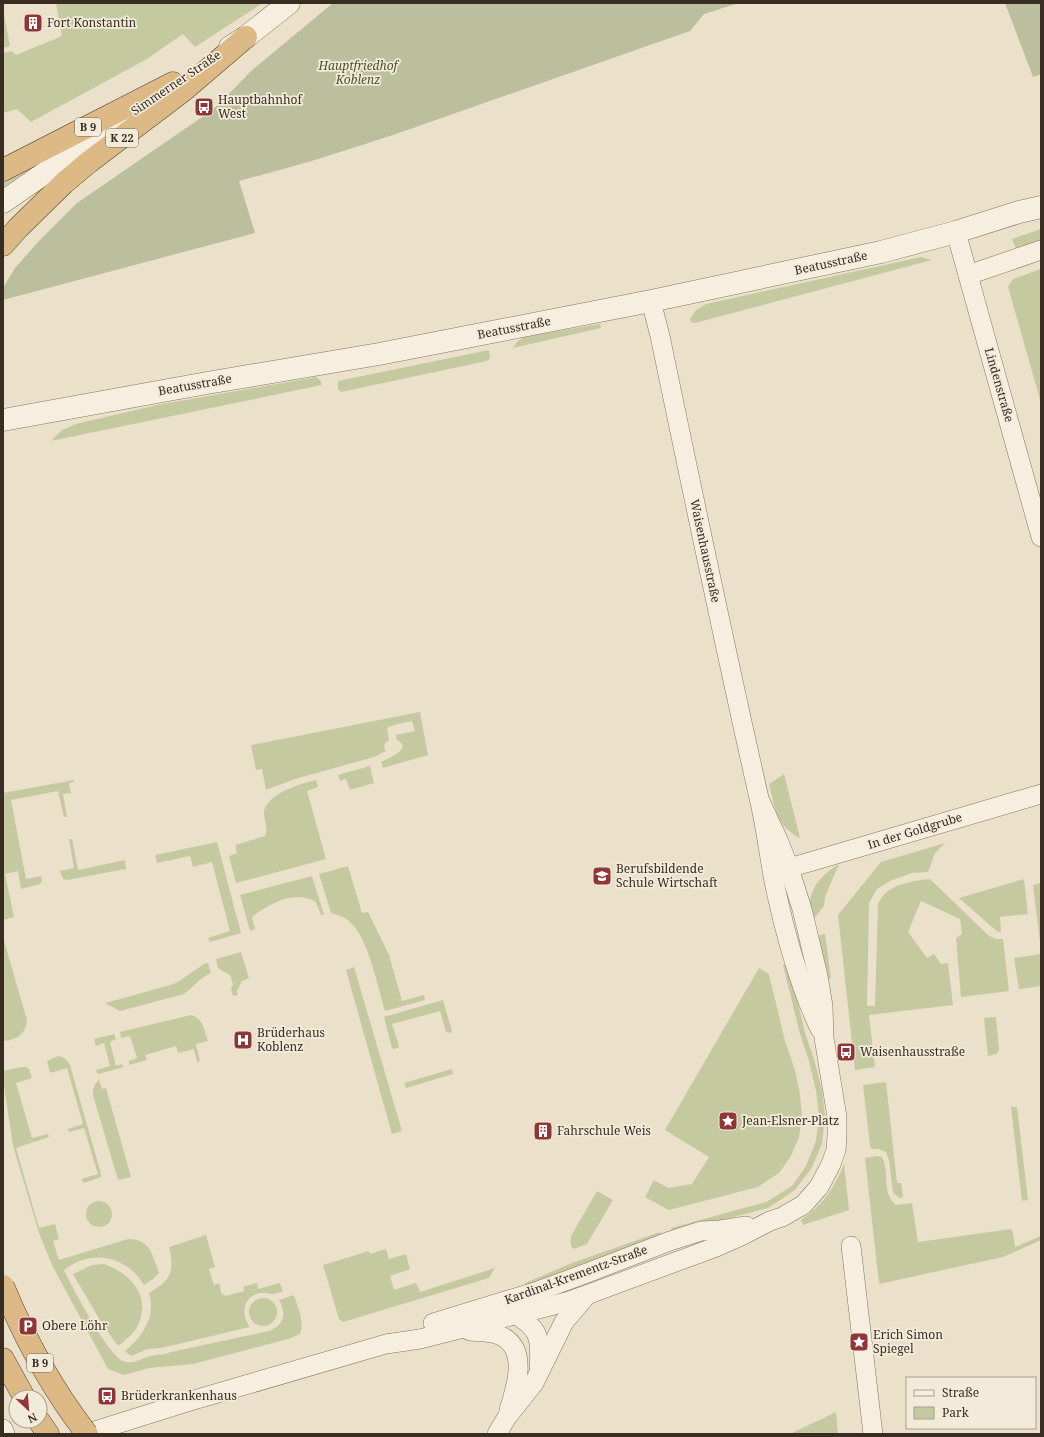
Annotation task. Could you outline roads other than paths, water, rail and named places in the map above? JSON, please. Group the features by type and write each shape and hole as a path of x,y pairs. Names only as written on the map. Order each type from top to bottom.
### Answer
{"highway":[{"name":"K 22","path":"3,245 18,228 64,183 88,162 184,90 246,37"},
{"name":"B 9","path":"3,170 173,83"},
{"name":"B 9","path":"3,1286 16,1317 40,1363 56,1391 86,1434"},
{"name":"B 9","path":"3,1359 20,1389"}],"street":[{"name":"Simmerner Straße","path":"3,202 173,83 246,37 289,3"},
{"name":"Beatusstraße","path":"1019,212 1041,200"},
{"name":"Beatusstraße","path":"3,420 178,388 379,354 651,301 824,265 956,232 1019,212 1041,207"},
{"name":"Lindenstraße","path":"956,232 1041,537"},
{"path":"968,275 1041,250"},
{"name":"Waisenhausstraße","path":"651,301 660,336 714,597 760,801 775,887 801,982 811,1010 824,1038"},
{"name":"In der Goldgrube","path":"790,868 1041,794"},
{"name":"Waisenhausstraße","path":"760,801 790,868 802,909 818,976 823,1006 824,1038 837,1117 836,1150 832,1164"},
{"path":"775,887 781,873 790,868"},
{"name":"Kardinal-Krementz-Straße","path":"86,1434 187,1402 386,1344 420,1339 455,1330 527,1316 587,1295 716,1247 788,1214 803,1205 819,1187 832,1164"},
{"name":"Kardinal-Krementz-Straße","path":"386,1344 426,1325 561,1283 676,1239 701,1231 720,1230 770,1221"},
{"path":"851,1246 873,1434"},
{"path":"516,1351 527,1316 561,1283"},
{"path":"498,1434 507,1417 528,1392 564,1322 587,1295"},
{"path":"494,1305 527,1316 540,1342 541,1349 538,1375"},
{"path":"455,1330 488,1332 496,1334 508,1340 516,1351 518,1378 507,1417"},
{"path":"3,1429 5,1434"}],"place":[{"name":"Fort Konstantin","path":"33,23"},
{"name":"Hauptbahnhof West","path":"204,107"},
{"name":"Berufsbildende Schule Wirtschaft","path":"602,876"},
{"name":"Brüderhaus Koblenz","path":"243,1040"},
{"name":"Waisenhausstraße","path":"846,1052"},
{"name":"Jean-Elsner-Platz","path":"728,1121"},
{"name":"Fahrschule Weis","path":"543,1131"},
{"name":"Obere Löhr","path":"28,1326"},
{"name":"Erich Simon Spiegel","path":"859,1342"},
{"name":"Brüderkrankenhaus","path":"107,1396"}],"park label":[{"name":"Hauptfriedhof Koblenz","path":"358,73"}]}
